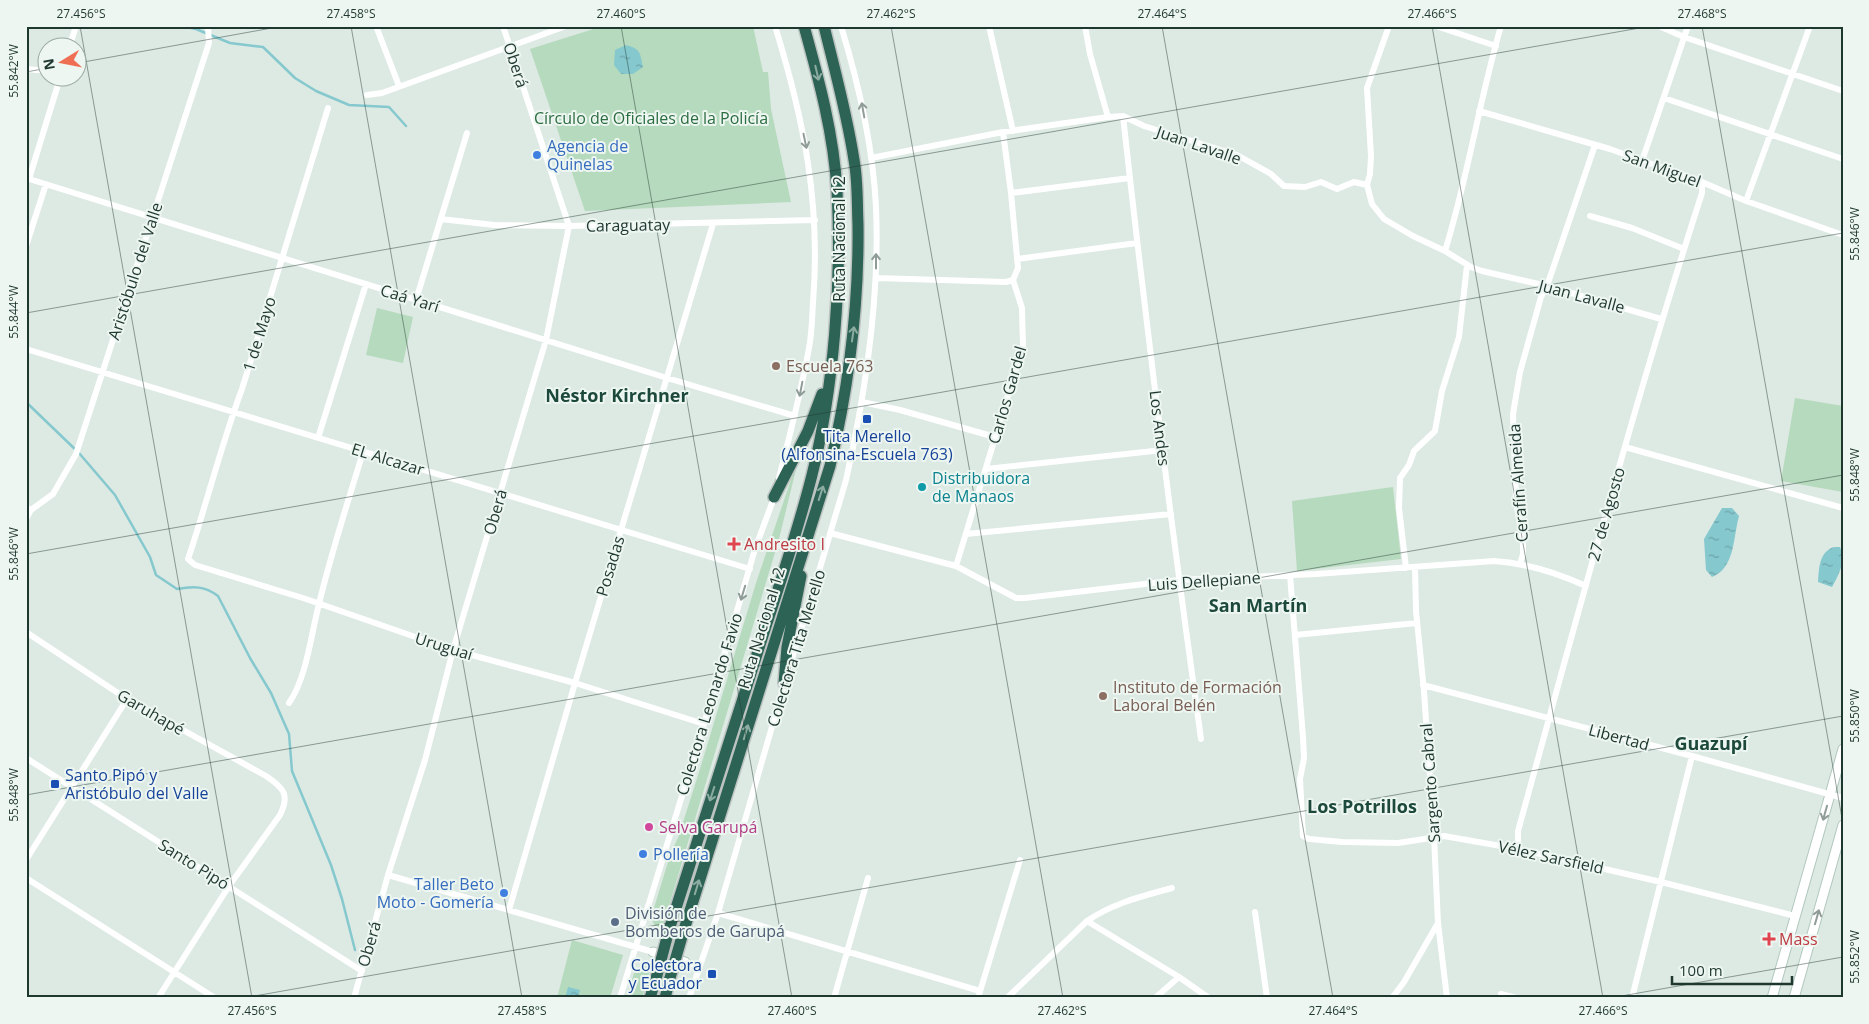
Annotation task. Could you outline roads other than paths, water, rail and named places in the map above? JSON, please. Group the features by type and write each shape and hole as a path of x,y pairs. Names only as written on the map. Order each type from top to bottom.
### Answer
{"highway":[{"name":"Ruta Nacional 12","path":"650,998 669,930 786,564 812,476 823,426 830,371 838,259 837,189 826,110 804,26"},
{"name":"Ruta Nacional 12","path":"665,998 683,933 830,466 839,426 855,322 858,258 855,162 844,103 824,26"},
{"path":"774,498 808,431 830,371"},
{"path":"784,683 787,647 810,525"}],"main road":[{"path":"1772,998 1843,749"},
{"path":"1794,998 1843,825"},
{"path":"653,952 685,962"}],"street":[{"path":"72,38 76,26"},
{"name":"Aristóbulo del Valle","path":"29,509 39,506 53,494 76,454 83,436 151,218 209,43 208,26"},
{"path":"376,26 399,86"},
{"name":"Oberá","path":"354,998 388,875 424,760 454,650 546,340 569,226 503,26"},
{"path":"367,95 382,93 566,26"},
{"path":"775,26 792,82 808,158 814,220 816,269 810,340 795,416"},
{"name":"Colectora Tita Merello","path":"689,998 718,913 784,683 845,482 862,402 876,278 876,207 871,158 859,89 841,26"},
{"path":"989,26 1013,131"},
{"path":"1085,26 1090,54 1108,117"},
{"path":"1367,185 1371,156 1367,88 1389,26"},
{"path":"1436,26 1496,46"},
{"path":"1445,251 1460,202 1479,111 1501,26"},
{"path":"1659,26 1684,37 1843,91"},
{"path":"1642,161 1688,26"},
{"path":"1746,201 1810,26"},
{"path":"28,178 57,88"},
{"path":"1664,98 1843,159"},
{"name":"1 de Mayo","path":"188,559 202,520 233,413 328,108"},
{"name":"San Miguel","path":"1479,111 1595,145 1642,161 1702,182 1746,201 1843,235"},
{"name":"Juan Lavalle","path":"871,158 1003,132 1123,116 1144,126 1237,155 1271,174 1284,186 1305,187 1321,182 1337,189 1354,182 1367,185 1372,204 1384,219 1413,236 1445,251 1467,265 1482,271 1547,286 1661,318"},
{"name":"Los Andes","path":"1123,116 1179,580 1201,739"},
{"name":"Carlos Gardel","path":"956,566 1023,346 1022,308 1014,280 1018,268 1003,132"},
{"path":"416,300 468,133"},
{"name":"Cerafín Almeida","path":"1520,564 1523,554 1523,542 1516,501 1513,414 1520,372 1541,296 1547,286 1595,145"},
{"name":"Caá Yarí","path":"28,178 151,218 795,416"},
{"path":"1011,193 1130,178"},
{"name":"27 de Agosto","path":"1518,849 1518,831 1549,718 1661,318 1702,193 1702,182"},
{"path":"28,243 46,184"},
{"path":"1590,216 1632,228 1684,249"},
{"name":"Caraguatay","path":"441,219 494,225 569,226 713,224 814,220"},
{"name":"Posadas","path":"509,910 713,224"},
{"path":"26,227 28,243"},
{"path":"1017,258 1137,243"},
{"path":"1406,568 1399,508 1400,478 1409,465 1414,451 1435,431 1442,391 1459,337 1467,265"},
{"path":"876,278 1006,282 1014,280"},
{"path":"318,438 366,284"},
{"name":"EL Alcazar","path":"26,349 750,569"},
{"path":"862,402 900,410 995,437"},
{"name":"Colectora Leonardo Favio","path":"620,998 704,724 755,549 774,498 795,416"},
{"path":"1625,447 1843,508"},
{"path":"986,469 1163,450"},
{"path":"289,703 295,694 312,641 319,604 363,452"},
{"path":"26,518 29,509"},
{"path":"966,534 1171,514"},
{"name":"Luis Dellepiane","path":"830,533 956,566 1016,598 1179,580 1290,576 1494,561 1520,564 1557,574 1586,586"},
{"name":"Uruguaí","path":"188,559 195,565 319,604 454,650 575,683 704,724"},
{"name":"Sargento Cabral","path":"1415,567 1434,837 1438,923 1447,998"},
{"path":"1290,576 1295,635 1418,623"},
{"name":"Garuhapé","path":"26,632 126,699 280,785 285,795 285,805 229,886"},
{"name":"Vélez Sarsfield","path":"1295,635 1304,758 1300,779 1303,836 1309,839 1371,844 1413,842 1444,836 1518,849 1796,916"},
{"name":"Libertad","path":"1424,686 1692,756 1843,798"},
{"path":"26,860 126,699"},
{"path":"1632,998 1692,756"},
{"name":"Santo Pipó","path":"26,758 362,971"},
{"path":"718,913 848,951 979,994 1020,860"},
{"path":"388,875 653,952"},
{"path":"26,878 215,998"},
{"path":"834,998 868,878"},
{"path":"158,998 229,886"},
{"path":"1007,998 1087,921 1102,910 1172,888"},
{"path":"1255,912 1267,998"},
{"path":"1087,921 1208,998"},
{"path":"1392,998 1404,982 1438,923"},
{"path":"685,962 700,966"},
{"path":"1155,998 1179,978"},
{"path":"1501,994 1516,998"}],"water":[{"path":"626,45 635,48 641,58 643,67 633,74 621,74 614,65 615,50"},
{"path":"1722,508 1732,508 1739,516 1729,560 1720,573 1712,577 1706,570 1704,539"},
{"path":"1834,547 1840,547 1842,563 1832,587 1818,582 1821,561 1825,553"},
{"path":"568,987 580,990 578,998 565,998"}],"waterway":[{"path":"182,26 196,29 230,43 263,47 295,78 316,91 349,105 389,107 406,126"},
{"path":"26,402 79,453 115,495 150,557 156,575 177,589 199,588 208,590 218,596 250,658 271,693 289,734 292,771 331,865 355,950"}],"place":[{"name":"Agencia de Quinelas","path":"537,155"},
{"name":"Escuela 763","path":"776,366"},
{"name":"Tita Merello (Alfonsina-Escuela 763)","path":"867,419"},
{"name":"Distribuidora de Manaos","path":"922,487"},
{"name":"Andresito I","path":"734,544"},
{"name":"Instituto de Formación Laboral Belén","path":"1103,696"},
{"name":"Santo Pipó y Aristóbulo del Valle","path":"55,784"},
{"name":"Selva Garupá","path":"649,827"},
{"name":"Pollería","path":"643,854"},
{"name":"Taller Beto Moto - Gomería","path":"504,893"},
{"name":"División de Bomberos de Garupá","path":"615,922"},
{"name":"Mass","path":"1769,939"},
{"name":"Colectora y Ecuador","path":"712,974"}],"district":[{"name":"Néstor Kirchner","path":"617,395"},
{"name":"San Martín","path":"1258,605"},
{"name":"Guazupí","path":"1711,743"},
{"name":"Los Potrillos","path":"1362,806"}],"park label":[{"name":"Círculo de Oficiales de la Policía","path":"651,118"}]}
